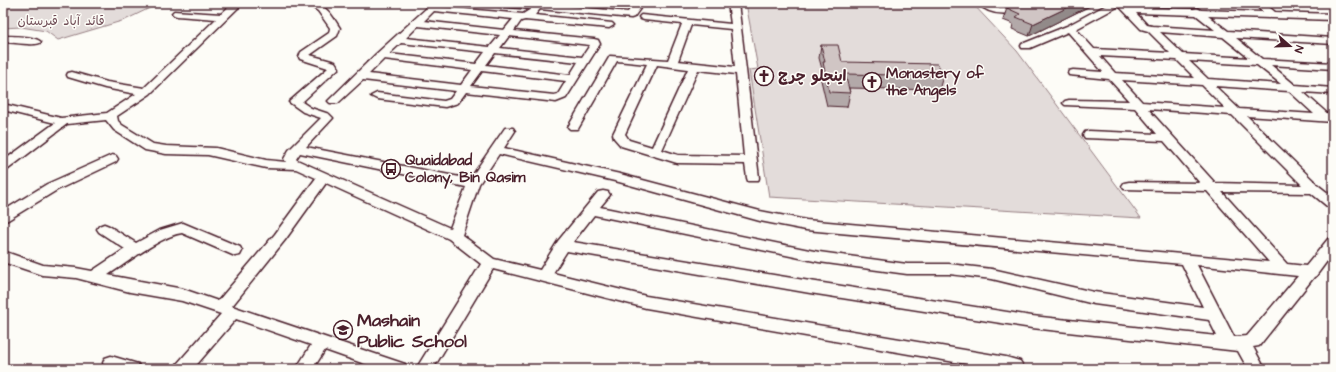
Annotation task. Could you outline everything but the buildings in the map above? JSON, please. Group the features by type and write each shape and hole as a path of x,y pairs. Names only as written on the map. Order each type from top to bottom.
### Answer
{"street":[{"path":"3,107 61,121 111,116 146,92 238,3"},
{"path":"499,3 631,16 639,3"},
{"path":"733,3 753,178"},
{"path":"983,3 992,10 1002,12 1007,12 1026,3"},
{"path":"1026,46 1070,28 1117,3"},
{"path":"1187,3 1330,119"},
{"path":"1258,3 1273,15"},
{"path":"316,4 334,28 334,34 305,54 304,57 331,64 334,68 295,102 307,110 327,118 326,121 290,159 293,163 454,236 489,263 646,302 1006,364 1014,366 1017,369"},
{"path":"377,96 445,104 454,101 479,67 518,19 531,14 538,6"},
{"path":"1124,6 1199,12 1333,17"},
{"path":"1124,6 1144,27 1151,29 1333,41"},
{"path":"334,101 430,9 435,8 609,25"},
{"path":"177,13 224,17"},
{"path":"644,17 736,27"},
{"path":"672,64 687,22"},
{"path":"360,76 556,99 562,96 595,43 508,32 416,23"},
{"path":"1070,28 1283,269"},
{"path":"1151,29 1314,189 1333,204"},
{"path":"3,39 17,39 36,42"},
{"path":"398,40 494,49 584,60"},
{"path":"1092,52 1333,66"},
{"path":"380,56 572,78"},
{"path":"574,127 612,60 618,58 741,71"},
{"path":"653,62 619,134 624,143 676,158 751,160"},
{"path":"655,153 694,66"},
{"path":"1074,73 1333,91"},
{"path":"72,75 105,85 146,92"},
{"path":"1069,103 1137,105 1330,119"},
{"path":"111,116 111,121 116,126 148,146 163,150 211,151 274,165 297,165"},
{"path":"3,167 61,124 61,121"},
{"path":"454,236 473,184 509,131"},
{"path":"1089,135 1166,138"},
{"path":"298,149 473,184"},
{"path":"496,150 620,178 760,216 806,225 1187,259 1311,272"},
{"path":"3,217 52,187 112,159"},
{"path":"183,369 324,177"},
{"path":"1129,186 1314,189"},
{"path":"544,276 563,245 603,195"},
{"path":"591,210 819,257 907,269 950,269 992,274 1094,298 1214,315"},
{"path":"96,277 137,250 180,228 235,251"},
{"path":"104,229 137,250"},
{"path":"563,245 810,287 1032,322 1236,344 1253,341 1333,244"},
{"path":"3,256 42,270 76,273 130,286 183,295 388,368"},
{"path":"1187,259 1214,315 1257,369"},
{"path":"424,369 489,263"},
{"path":"304,369 321,343"},
{"path":"111,363 132,369"}],"green space":[{"name":"قائد آباد قبرستان","path":"10,3 151,3 156,5 125,20 58,40 46,31 21,27 3,28 3,13 8,11 7,5"},
{"path":"746,3 972,3 1017,51 1141,218 769,197 749,70 758,69"}],"place":[{"name":"اینجلو چرچ","path":"764,76"},
{"name":"Monastery of the Angels","path":"872,82"},
{"name":"Quaidabad Colony, Bin Qasim","path":"391,169"},
{"name":"Mashain Public School","path":"343,330"}]}
